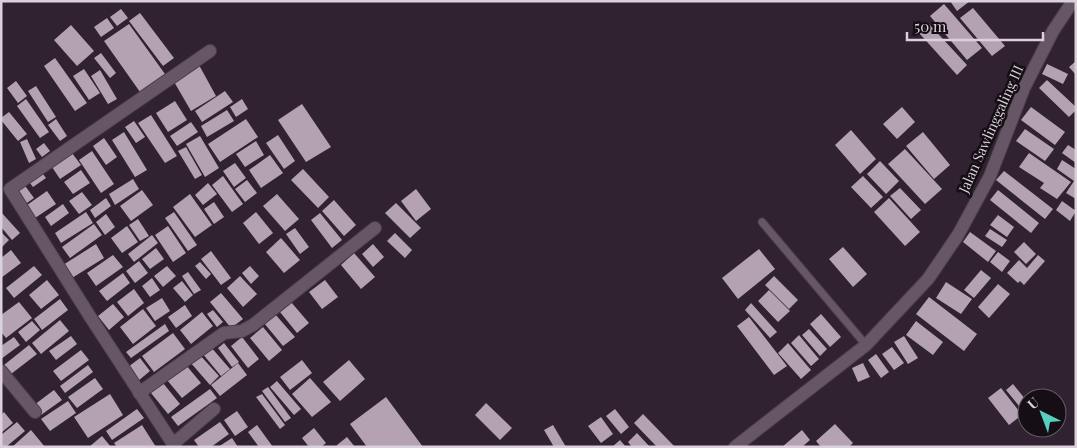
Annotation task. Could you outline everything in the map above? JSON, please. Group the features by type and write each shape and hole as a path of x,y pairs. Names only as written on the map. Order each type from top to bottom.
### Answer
{"street":[{"name":"Jalan Sawlinggaling III","path":"735,447 866,345 928,279 958,235 990,176 1024,88 1068,3"},
{"path":"210,51 6,191 174,445 214,410"},
{"path":"139,393 224,333 242,331 253,325 376,228"},
{"path":"1,371 35,412"}],"lane":[{"path":"762,222 866,345"}],"building":[{"path":"950,1 970,1 957,11"},
{"path":"944,4 982,48 967,60 930,16"},
{"path":"973,8 1005,46 992,56 960,18"},
{"path":"121,9 128,18 117,26 110,17"},
{"path":"140,13 174,58 163,66 129,21"},
{"path":"107,18 114,28 101,37 94,27"},
{"path":"129,24 165,74 140,92 104,41"},
{"path":"929,24 967,65 957,75 919,33"},
{"path":"71,25 94,51 77,66 54,40"},
{"path":"101,53 116,73 110,78 94,58"},
{"path":"55,58 87,103 75,111 44,66"},
{"path":"1076,61 1076,75 1069,67"},
{"path":"1047,64 1068,74 1063,84 1042,74"},
{"path":"199,65 216,96 191,111 173,80"},
{"path":"84,69 100,93 89,100 73,76"},
{"path":"100,70 117,99 108,104 91,76"},
{"path":"1047,80 1076,107 1076,110 1069,117 1039,88"},
{"path":"16,81 27,96 18,103 7,88"},
{"path":"36,86 56,117 48,122 28,91"},
{"path":"225,91 233,102 202,122 195,111"},
{"path":"26,99 49,132 40,138 17,106"},
{"path":"242,99 248,109 236,117 230,107"},
{"path":"175,101 187,120 168,132 156,113"},
{"path":"302,104 331,147 306,162 278,120"},
{"path":"902,107 915,122 897,139 883,124"},
{"path":"1031,107 1065,132 1055,145 1021,120"},
{"path":"227,110 234,121 207,137 201,126"},
{"path":"9,112 27,134 18,141 1,120"},
{"path":"151,115 177,156 165,163 138,123"},
{"path":"56,119 67,136 60,141 48,125"},
{"path":"246,119 258,137 220,162 208,144"},
{"path":"134,121 145,137 136,143 125,127"},
{"path":"191,122 198,132 177,146 170,136"},
{"path":"1025,129 1054,149 1045,161 1016,141"},
{"path":"851,130 876,159 860,174 835,145"},
{"path":"124,132 147,170 135,177 112,140"},
{"path":"923,132 950,165 934,179 906,146"},
{"path":"278,135 295,161 284,169 266,143"},
{"path":"200,136 219,168 205,177 186,144"},
{"path":"104,138 117,157 106,165 93,146"},
{"path":"27,139 36,159 29,163 20,142"},
{"path":"256,141 264,155 245,167 236,154"},
{"path":"44,143 50,151 42,157 36,149"},
{"path":"1068,145 1076,150 1076,163 1062,153"},
{"path":"186,147 202,175 195,179 178,151"},
{"path":"905,149 942,189 925,204 888,164"},
{"path":"92,151 114,184 101,193 79,160"},
{"path":"72,153 81,165 60,179 52,167"},
{"path":"1029,153 1071,182 1057,199 1040,188 1044,183 1019,167"},
{"path":"270,155 283,173 261,188 249,170"},
{"path":"1062,160 1076,169 1076,199 1066,193 1074,181 1057,169"},
{"path":"880,161 899,181 886,194 867,174"},
{"path":"235,163 246,178 234,187 223,171"},
{"path":"303,169 329,197 318,208 291,180"},
{"path":"40,170 46,178 33,187 27,179"},
{"path":"81,170 90,183 73,194 64,182"},
{"path":"1004,171 1053,209 1045,219 996,180"},
{"path":"223,176 243,204 232,212 212,185"},
{"path":"863,176 883,197 871,208 851,187"},
{"path":"133,179 139,189 115,205 109,194"},
{"path":"247,180 257,193 245,202 235,189"},
{"path":"23,183 34,198 24,205 14,190"},
{"path":"208,183 217,194 203,205 195,195"},
{"path":"900,188 921,210 911,219 890,196"},
{"path":"416,189 431,209 416,221 401,201"},
{"path":"142,190 153,205 131,221 120,206"},
{"path":"998,190 1039,223 1031,233 990,200"},
{"path":"47,191 56,204 35,218 27,205"},
{"path":"82,192 92,205 79,214 69,201"},
{"path":"190,194 212,225 195,237 173,207"},
{"path":"277,194 299,219 285,231 263,206"},
{"path":"106,198 111,206 95,218 90,210"},
{"path":"889,198 920,232 905,246 874,212"},
{"path":"334,200 356,225 344,236 322,211"},
{"path":"1062,201 1076,211 1070,221 1056,210"},
{"path":"214,202 224,217 214,224 204,209"},
{"path":"396,203 421,228 410,238 385,213"},
{"path":"63,204 69,213 51,226 45,217"},
{"path":"1,212 20,233 12,240 1,227"},
{"path":"86,212 93,223 61,243 55,233"},
{"path":"174,212 197,245 188,251 165,218"},
{"path":"256,212 273,233 259,244 243,223"},
{"path":"320,213 342,240 332,248 311,220"},
{"path":"106,214 115,227 105,235 96,222"},
{"path":"998,215 1014,227 1007,237 990,225"},
{"path":"138,219 149,236 140,241 129,225"},
{"path":"94,224 102,235 70,258 62,247"},
{"path":"127,226 138,242 122,253 111,238"},
{"path":"168,226 186,253 173,262 155,235"},
{"path":"295,228 309,247 300,254 286,234"},
{"path":"990,229 1007,240 1002,247 985,236"},
{"path":"1,232 9,240 1,248"},
{"path":"970,232 996,251 988,262 963,242"},
{"path":"395,233 412,250 405,258 387,241"},
{"path":"152,235 158,243 134,262 128,254"},
{"path":"281,238 300,260 284,273 266,252"},
{"path":"1024,242 1036,254 1026,264 1014,252"},
{"path":"96,244 104,258 72,278 63,265"},
{"path":"373,244 384,257 373,267 362,254"},
{"path":"843,247 867,274 853,287 829,259"},
{"path":"156,248 164,259 150,269 142,259"},
{"path":"759,249 775,269 738,299 722,278"},
{"path":"11,250 21,263 1,278 1,258"},
{"path":"211,251 231,278 221,285 201,259"},
{"path":"998,252 1010,261 1002,272 990,262"},
{"path":"354,253 375,277 361,289 341,265"},
{"path":"113,255 123,267 96,286 87,273"},
{"path":"1038,255 1045,261 1024,285 1020,281 1018,283 1007,273 1019,260 1027,268"},
{"path":"139,261 148,273 135,283 126,271"},
{"path":"200,262 211,274 206,279 195,266"},
{"path":"34,266 42,275 14,298 6,288"},
{"path":"167,266 176,276 163,287 154,276"},
{"path":"250,266 259,276 251,284 242,273"},
{"path":"981,270 991,278 974,298 964,290"},
{"path":"188,272 201,290 194,294 182,276"},
{"path":"123,273 130,283 107,301 99,291"},
{"path":"240,276 257,294 243,307 227,288"},
{"path":"774,276 798,300 789,309 765,285"},
{"path":"152,278 160,290 150,297 142,286"},
{"path":"47,280 59,295 41,309 29,295"},
{"path":"325,280 338,297 322,309 309,292"},
{"path":"182,281 193,295 185,302 173,288"},
{"path":"946,282 972,299 961,314 936,298"},
{"path":"998,284 1010,294 989,318 978,307"},
{"path":"134,289 144,303 128,316 117,302"},
{"path":"769,290 790,311 778,322 758,301"},
{"path":"221,293 243,319 231,328 210,302"},
{"path":"929,297 977,334 964,351 916,314"},
{"path":"162,298 170,311 155,321 146,308"},
{"path":"60,299 68,310 42,330 34,319"},
{"path":"19,302 32,318 6,338 1,332 1,315"},
{"path":"291,302 309,323 297,333 280,312"},
{"path":"751,303 777,332 770,338 745,310"},
{"path":"113,304 124,317 109,330 98,316"},
{"path":"185,305 192,316 176,328 168,317"},
{"path":"143,309 156,326 133,344 120,327"},
{"path":"213,310 223,322 217,327 207,314"},
{"path":"202,312 213,326 191,344 180,330"},
{"path":"275,314 295,337 283,346 264,323"},
{"path":"821,314 841,337 830,347 810,324"},
{"path":"749,317 787,366 774,375 737,326"},
{"path":"60,320 69,331 41,354 32,343"},
{"path":"32,321 40,330 26,342 18,332"},
{"path":"916,321 943,342 933,355 906,335"},
{"path":"165,324 169,331 131,358 126,352"},
{"path":"263,327 282,350 269,361 250,338"},
{"path":"809,329 827,349 820,356 802,335"},
{"path":"173,333 185,349 154,372 142,356"},
{"path":"799,335 819,359 811,366 791,343"},
{"path":"71,336 77,344 56,360 49,351"},
{"path":"904,336 918,358 908,364 894,342"},
{"path":"14,337 20,345 1,359 1,346"},
{"path":"242,337 259,359 248,368 231,346"},
{"path":"224,343 239,362 232,367 218,348"},
{"path":"788,343 811,370 801,379 778,353"},
{"path":"29,345 37,354 11,374 4,365"},
{"path":"210,346 230,369 221,376 202,353"},
{"path":"892,347 904,363 894,370 882,354"},
{"path":"81,350 89,360 61,381 53,371"},
{"path":"199,354 219,376 210,385 190,362"},
{"path":"876,354 889,372 881,378 868,360"},
{"path":"140,358 150,371 138,381 128,367"},
{"path":"302,360 312,373 290,390 280,377"},
{"path":"349,360 365,379 340,401 323,382"},
{"path":"238,363 247,375 220,396 211,385"},
{"path":"863,363 870,377 858,382 852,368"},
{"path":"88,365 93,372 65,393 60,386"},
{"path":"186,365 201,383 182,398 167,380"},
{"path":"95,378 103,389 77,408 68,397"},
{"path":"310,378 331,402 312,417 292,394"},
{"path":"277,381 301,409 294,415 270,387"},
{"path":"163,383 180,404 168,414 151,393"},
{"path":"1013,384 1017,389 1017,404 1006,390"},
{"path":"268,387 291,418 285,422 262,391"},
{"path":"1001,388 1017,409 1017,419 1009,425 988,398"},
{"path":"210,389 217,398 178,426 171,417"},
{"path":"54,390 62,400 41,415 34,405"},
{"path":"110,394 123,415 88,438 74,417"},
{"path":"262,394 285,425 280,429 256,397"},
{"path":"386,397 423,447 367,447 350,424"},
{"path":"68,401 76,413 50,431 41,419"},
{"path":"486,403 512,428 500,440 475,415"},
{"path":"137,409 144,418 112,440 106,431"},
{"path":"615,409 629,427 621,434 606,416"},
{"path":"237,411 248,427 235,436 224,420"},
{"path":"4,412 13,423 1,433 1,415"},
{"path":"643,414 675,447 657,447 634,423"},
{"path":"601,417 613,434 601,443 588,426"},
{"path":"17,422 25,431 6,447 1,447 1,435"},
{"path":"220,422 229,434 211,447 199,447 194,440"},
{"path":"835,424 853,443 849,447 821,447 816,441"},
{"path":"142,425 156,447 117,447 114,443"},
{"path":"257,425 273,447 259,447 248,432"},
{"path":"553,425 566,447 554,447 544,430"},
{"path":"314,428 326,443 321,447 309,447 302,438"},
{"path":"31,430 45,447 12,447"},
{"path":"802,430 810,440 802,447 782,447"},
{"path":"637,433 650,447 632,447 628,442"},
{"path":"102,436 111,447 89,447"},
{"path":"347,437 355,447 338,447 337,445"},
{"path":"232,438 238,447 218,447"},
{"path":"620,440 626,447 612,447"}]}
